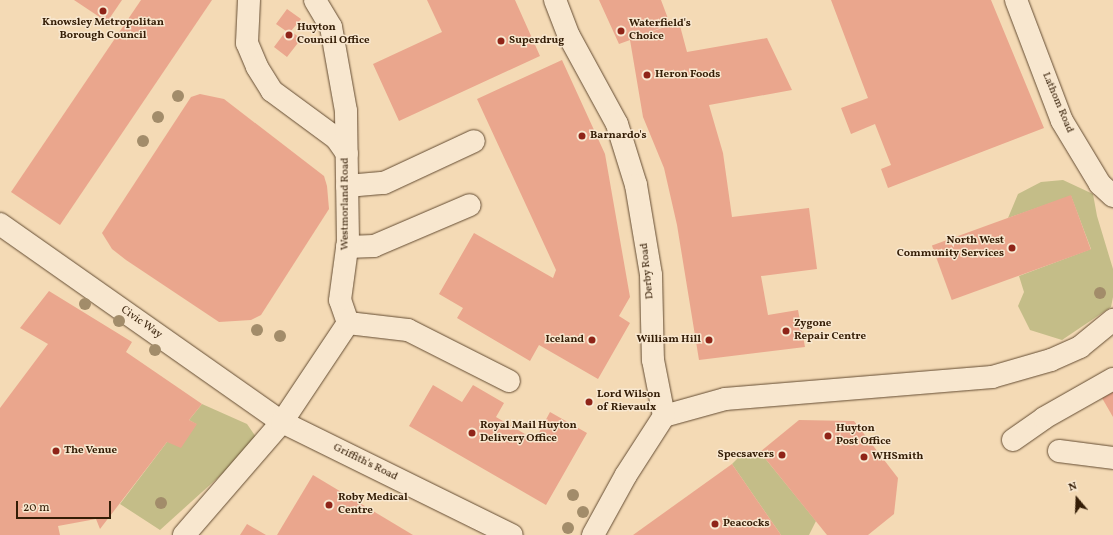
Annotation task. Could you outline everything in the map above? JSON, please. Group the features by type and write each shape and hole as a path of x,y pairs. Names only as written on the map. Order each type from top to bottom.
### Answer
{"street":[{"name":"Westmorland Road","path":"249,0 247,43 257,67 272,91 336,138 346,154 347,247 340,300 348,323"},
{"path":"315,0 331,27 346,112 346,154"},
{"name":"Derby Road","path":"555,0 568,36 617,124 636,185 651,275 653,360 664,416"},
{"name":"Lathom Road","path":"1016,0 1062,121 1100,184 1113,196"},
{"path":"347,186 384,183 474,141"},
{"path":"347,247 374,246 470,205"},
{"name":"Civic Way","path":"0,224 282,422"},
{"path":"592,535 626,475 664,416 725,399 805,390 992,377 1051,360 1080,347 1113,320"},
{"path":"184,535 282,422 348,323 408,330 509,381"},
{"path":"1013,440 1044,418 1113,379"},
{"name":"Griffith's Road","path":"282,422 512,535"},
{"path":"1059,451 1113,458"}],"shaded area":[{"path":"1063,180 1093,194 1097,216 1113,269 1113,297 1111,307 1062,340 1030,330 1018,306 1024,292 1019,276 1091,249 1071,196 1008,218 1018,194 1041,182"},
{"path":"202,404 247,424 256,437 243,463 222,474 160,530 120,504 167,442 196,424 189,420"},
{"path":"760,452 816,521 809,535 781,535 732,464 740,456"}],"building":[{"name":"Knowsley Metropolitan Borough Council","path":"74,0 122,0 107,22"},
{"path":"141,0 212,0 60,225 11,192"},
{"path":"427,0 515,0 540,56 399,121 373,64 442,32"},
{"path":"599,0 661,0 670,24 645,34 679,22 687,52 767,38 792,90 709,105 723,153 732,217 809,208 817,269 761,276 768,315 798,310 805,347 699,360 677,225 664,168 643,117 630,40 619,44"},
{"path":"831,0 991,0 1044,128 888,188 881,169 891,165 875,124 851,134 841,108 868,98"},
{"name":"Huyton Council Office","path":"287,9 301,19 291,31 301,39 287,57 274,47 286,31 276,24"},
{"path":"562,60 605,154 630,297 619,316 630,323 598,379 539,345 530,361 457,318 463,308 439,294 474,233 553,278 556,270 477,99"},
{"path":"200,94 224,99 324,176 327,186 329,209 261,315 251,320 219,322 126,260 112,249 102,233 191,97"},
{"name":"North West Community Services","path":"1071,195 1091,250 952,300 932,246"},
{"path":"49,291 132,342 126,352 202,404 189,420 197,424 181,448 167,442 100,529 96,519 58,526 60,535 0,535 0,408 48,344 20,328"},
{"name":"Royal Mail Huyton Delivery Office","path":"433,385 462,402 473,385 504,403 496,417 535,440 550,412 587,433 546,505 409,426"},
{"path":"1113,392 1113,417 1102,398"},
{"path":"799,420 854,421 898,478 894,514 868,535 827,535 760,452"},
{"path":"732,464 781,535 633,535"},
{"name":"Roby Medical Centre","path":"313,475 413,535 277,535"},
{"path":"247,524 266,535 240,535"}],"place":[{"name":"Knowsley Metropolitan Borough Council","path":"103,11"},
{"name":"Waterfield's Choice","path":"621,31"},
{"name":"Huyton Council Office","path":"289,35"},
{"name":"Superdrug","path":"501,41"},
{"name":"Heron Foods","path":"647,75"},
{"name":"Barnardo's","path":"582,136"},
{"name":"North West Community Services","path":"1012,248"},
{"name":"Zygone Repair Centre","path":"786,331"},
{"name":"Iceland","path":"592,340"},
{"name":"William Hill","path":"709,340"},
{"name":"Lord Wilson of Rievaulx","path":"589,402"},
{"name":"Royal Mail Huyton Delivery Office","path":"472,433"},
{"name":"Huyton Post Office","path":"828,436"},
{"name":"The Venue","path":"56,451"},
{"name":"Specsavers","path":"782,455"},
{"name":"WHSmith","path":"864,457"},
{"name":"Roby Medical Centre","path":"329,505"},
{"name":"Peacocks","path":"715,524"}]}
